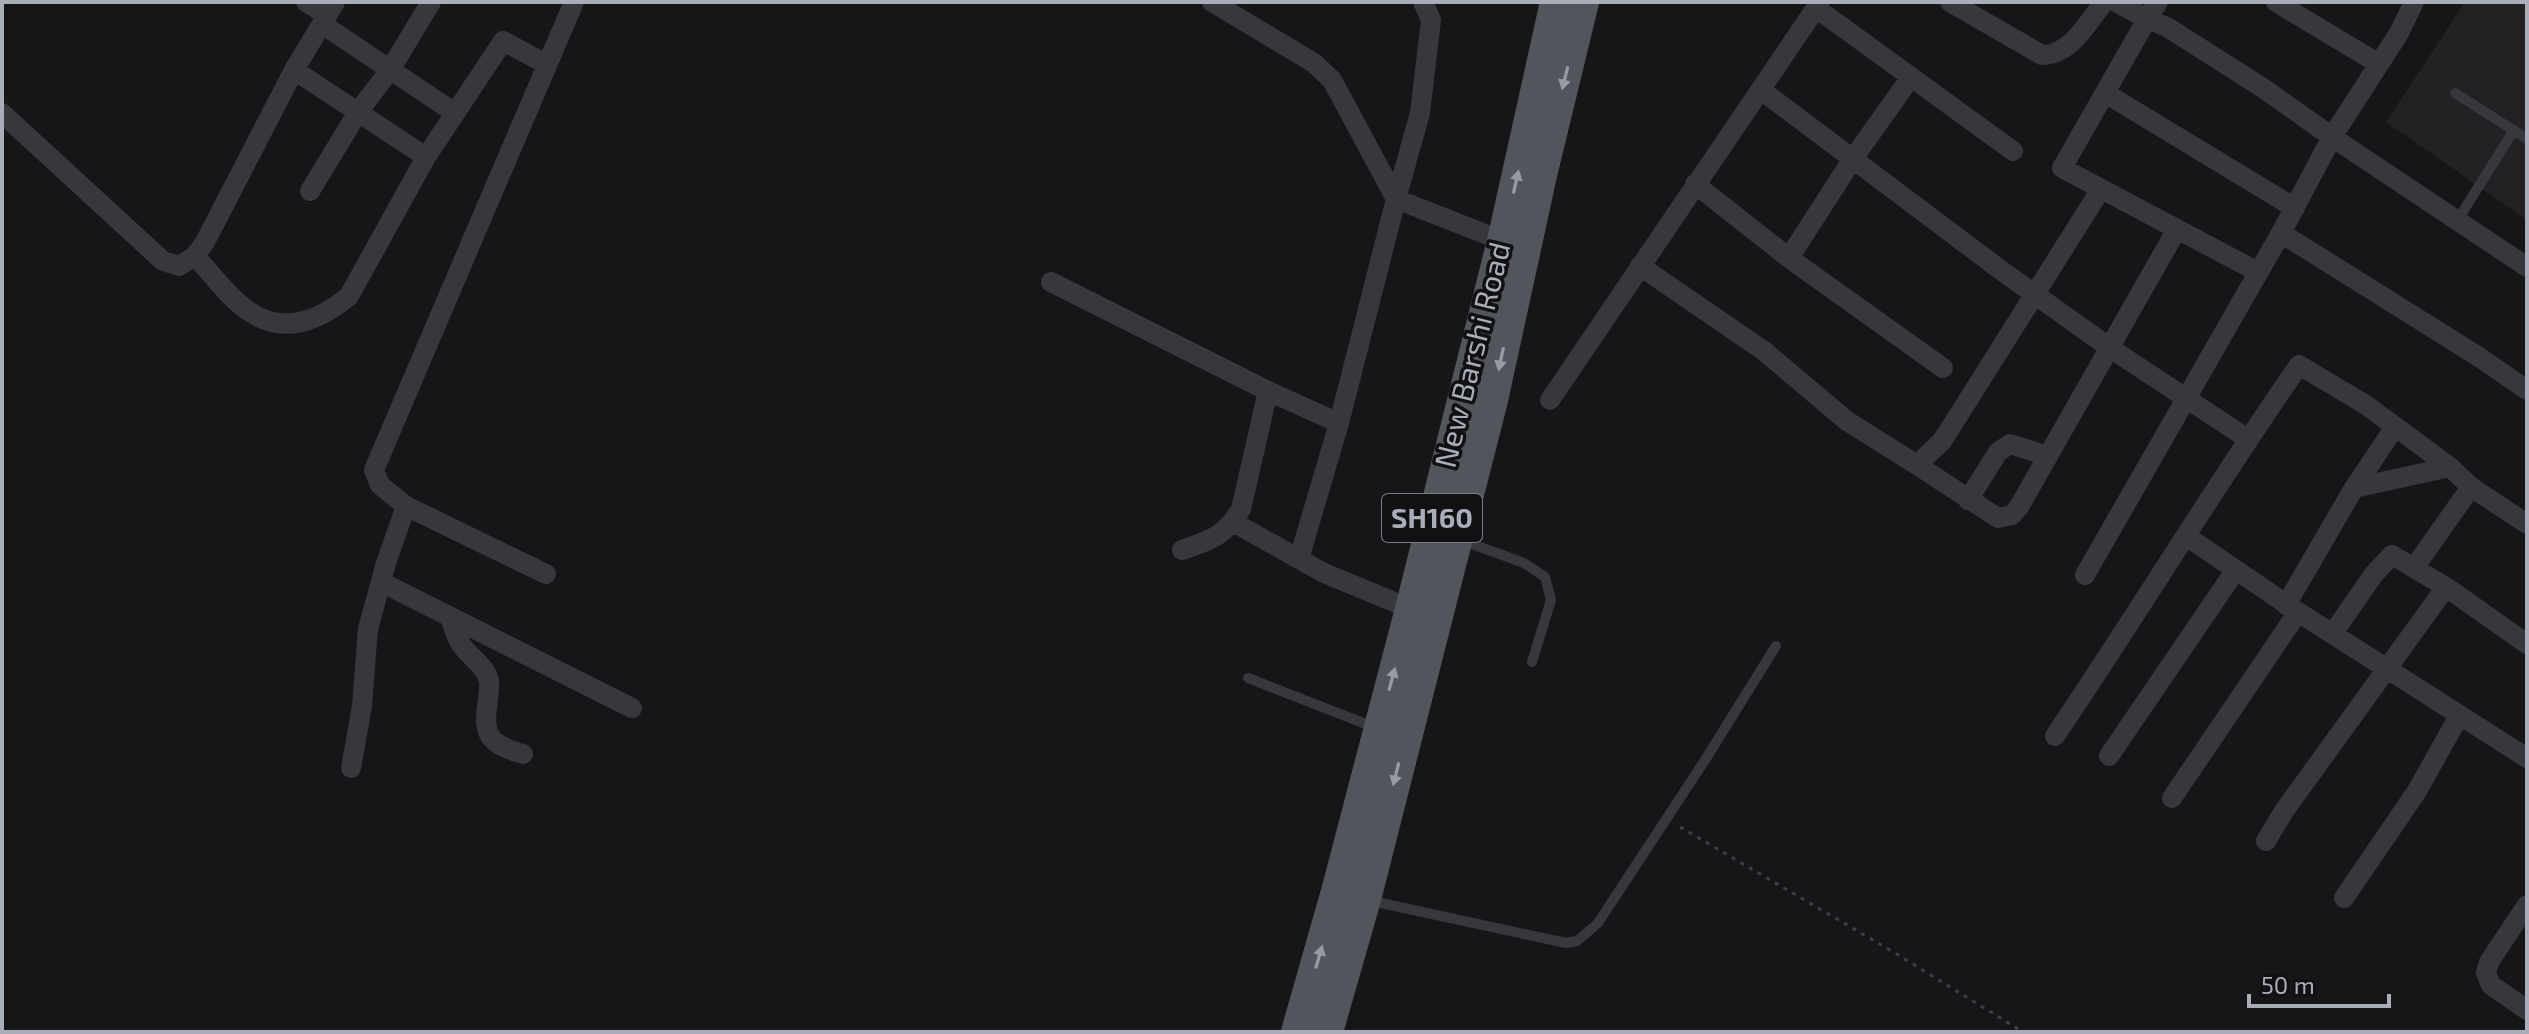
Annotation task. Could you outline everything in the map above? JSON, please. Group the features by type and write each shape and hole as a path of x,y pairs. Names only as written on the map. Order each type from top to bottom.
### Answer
{"main road":[{"name":"New Barshi Road","path":"1297,1032 1411,609 1503,241 1556,2"},
{"name":"New Barshi Road","path":"1327,1032 1365,899 1492,400 1583,2"}],"street":[{"path":"306,2 328,14 390,70 455,113"},
{"path":"310,191 431,2"},
{"path":"546,574 406,506 380,485 374,470 574,2"},
{"path":"1212,2 1314,63 1332,80 1396,199 1503,241"},
{"path":"1299,559 1339,423 1420,113 1431,20 1423,2"},
{"path":"1950,2 2042,55 2052,55 2070,44 2104,2"},
{"path":"2116,2 2152,10 2167,27 2263,88 2527,267"},
{"path":"2276,2 2379,64"},
{"path":"2085,575 2281,233 2332,137 2399,33 2414,2"},
{"path":"1550,400 1818,5 2013,151"},
{"path":"2152,10 2062,168 2258,272"},
{"path":"2,113 163,261 179,266 195,256 205,242 294,70 328,14"},
{"path":"195,256 247,310 277,323 311,322 349,296 426,157 503,41 546,64"},
{"path":"294,70 426,157"},
{"path":"1789,258 1852,160 1911,77"},
{"path":"1761,90 2110,348 2248,439"},
{"path":"2105,93 2295,208"},
{"path":"1695,184 1789,258 1943,368"},
{"path":"1917,465 1942,441 2101,189"},
{"path":"1640,266 1764,351 1847,421 1998,518 2012,515 2019,507 2177,229"},
{"path":"2281,233 2527,390"},
{"path":"1051,282 1268,391 1339,423"},
{"path":"2055,736 2299,365 2366,405 2450,467 2471,487 2527,524"},
{"path":"1182,550 1218,538 1241,509 1268,391"},
{"path":"2172,798 2292,609 2354,488 2395,427"},
{"path":"1968,500 1998,452 2010,444 2048,456"},
{"path":"2354,488 2450,467"},
{"path":"2414,568 2471,487"},
{"path":"351,768 362,706 368,629 406,506"},
{"path":"1233,522 1324,573 1411,609"},
{"path":"2186,536 2292,609 2459,716 2482,726 2527,758"},
{"path":"2333,633 2374,574 2392,555 2446,587 2527,644"},
{"path":"2109,756 2235,571"},
{"path":"381,582 632,708"},
{"path":"2266,841 2284,811 2446,587"},
{"path":"450,617 459,642 485,671 489,681 484,720 487,732 503,748 523,754"},
{"path":"2344,898 2417,791 2459,716"},
{"path":"2527,905 2489,962 2486,973 2491,985 2527,1010"}],"lane":[{"path":"2455,93 2527,139"},
{"path":"2457,221 2514,130"},
{"path":"1455,538 1524,563 1545,577 1551,600 1532,662"},
{"path":"1365,899 1566,943 1577,941 1598,923 1776,646"},
{"path":"1248,678 1379,728"}],"path":[{"path":"1666,819 2023,1032"}],"shaded area":[{"path":"2465,2 2527,2 2527,220 2386,122"}]}
